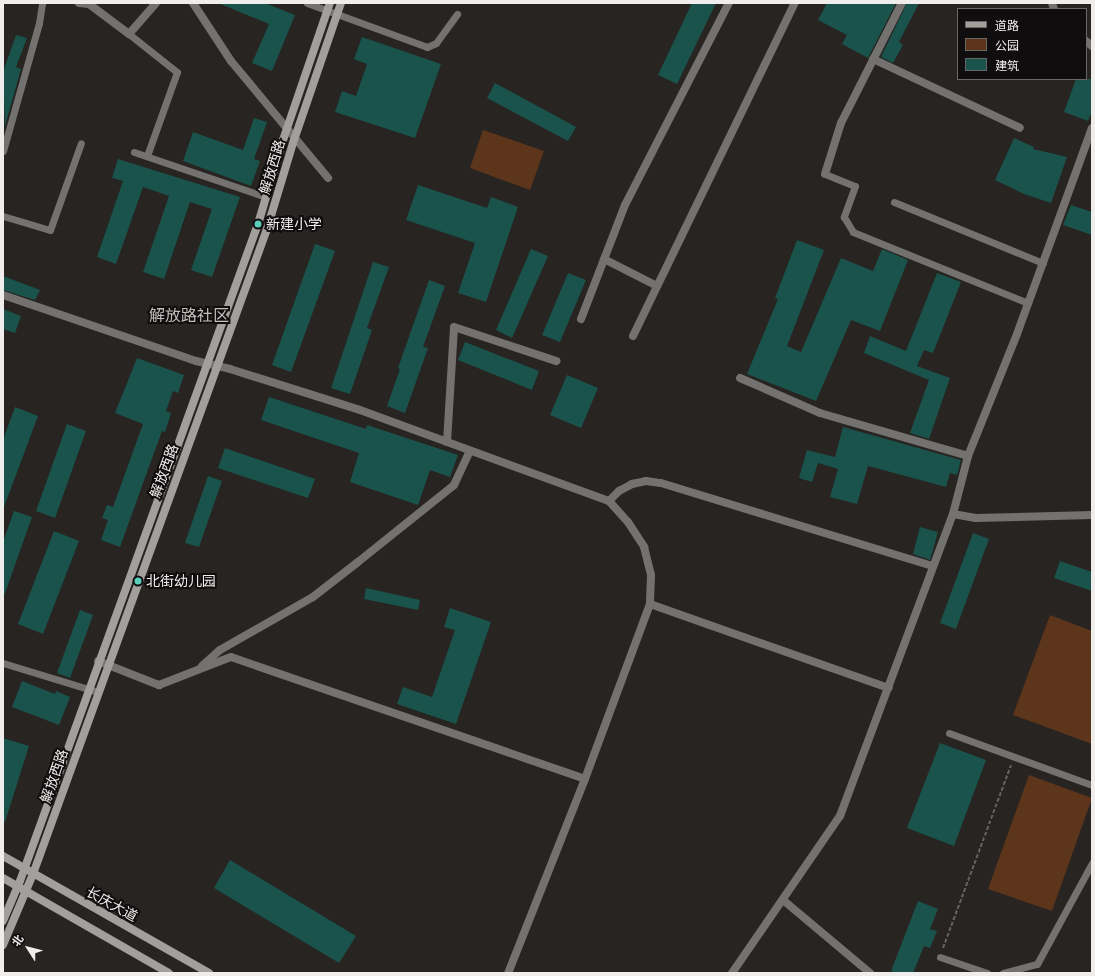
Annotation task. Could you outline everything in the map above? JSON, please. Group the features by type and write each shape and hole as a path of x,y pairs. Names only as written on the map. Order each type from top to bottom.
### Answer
{"street":[{"path":"79,3 89,4 129,34 156,3"},
{"path":"192,3 231,61 328,178"},
{"name":"解放西路","path":"3,945 34,874 107,665 268,228 295,138 341,3"},
{"path":"581,319 625,205 729,3"},
{"path":"632,336 795,3"},
{"path":"825,174 841,123 902,3"},
{"name":"解放西路","path":"3,921 18,886 98,661 207,364 266,197 287,128 328,7"},
{"path":"873,59 1020,128"},
{"path":"732,973 840,816 889,688 932,566 953,514 968,456 1028,304 1092,128"},
{"path":"604,259 657,286"},
{"path":"3,296 207,364 360,410 609,501 628,522 644,547 651,575 650,604 585,779 508,973"},
{"path":"447,442 454,327 556,361"},
{"path":"740,378 820,413 968,456"},
{"path":"198,670 220,650 313,597 454,485 470,451"},
{"path":"609,501 619,491 632,484 646,481 661,483 932,566"},
{"path":"953,514 976,518 1092,515"},
{"path":"650,604 889,688"},
{"path":"98,661 159,685 231,657 585,779"},
{"name":"长庆大道","path":"3,856 209,973"},
{"path":"3,878 169,973"},
{"path":"783,900 870,973"}],"lane":[{"path":"3,151 39,23 42,3"},
{"path":"307,3 328,7 337,14 427,47 436,43 457,14"},
{"path":"129,34 177,72 147,156"},
{"path":"3,216 50,230 81,143"},
{"path":"134,152 266,197"},
{"path":"825,174 854,186 844,218 853,232 1028,304"},
{"path":"894,202 1043,263"},
{"path":"3,662 98,692"},
{"path":"949,733 1092,785"},
{"path":"1003,973 1037,964 1092,862"},
{"path":"940,957 987,973"}],"path":[{"path":"940,957 1014,757"}],"green space":[{"path":"483,130 544,151 530,190 470,168"},
{"path":"1050,615 1092,631 1092,744 1013,715"},
{"path":"1029,775 1092,798 1052,911 988,889"}],"building":[{"path":"218,3 265,3 295,15 272,71 252,63 269,24"},
{"path":"692,3 716,3 677,84 658,75"},
{"path":"827,3 896,3 868,58 842,44 847,35 818,20"},
{"path":"907,3 919,3 899,42 903,45 893,63 881,57"},
{"path":"16,35 27,38 16,67 21,69 5,126 3,72"},
{"path":"362,37 441,64 415,138 335,112 342,91 356,96 367,64 354,59"},
{"path":"1092,79 1092,111 1088,121 1064,112 1076,80"},
{"path":"495,83 576,127 568,141 487,98"},
{"path":"254,118 267,122 254,159 260,161 251,186 183,161 193,132 243,150"},
{"path":"1014,138 1034,147 1033,149 1067,157 1051,203 1024,194 995,180"},
{"path":"118,159 240,197 212,277 191,270 212,209 190,202 164,279 143,272 169,196 143,187 116,264 97,257 123,181 112,178"},
{"path":"418,185 487,208 491,197 518,207 486,302 458,293 475,243 406,220"},
{"path":"1071,205 1092,212 1092,235 1063,225"},
{"path":"797,240 824,250 787,346 801,352 841,258 873,271 882,249 908,260 880,331 851,320 816,401 747,374 778,299 775,298"},
{"path":"315,244 335,251 291,372 272,365"},
{"path":"531,249 548,256 512,338 496,330"},
{"path":"373,262 389,267 367,328 372,330 350,394 331,388"},
{"path":"568,273 586,280 560,342 542,335"},
{"path":"937,273 961,282 933,353 924,350 917,366 950,378 929,439 910,433 929,380 864,353 870,336 906,351"},
{"path":"3,276 40,290 35,300 3,290"},
{"path":"429,280 445,286 423,347 428,348 405,413 387,406 400,369 398,368"},
{"path":"3,309 21,316 15,333 3,329"},
{"path":"465,342 539,371 532,390 458,360"},
{"path":"137,358 184,375 178,393 173,391 166,411 171,413 165,432 162,431 120,547 101,540 108,520 102,518 107,505 113,507 143,424 115,413"},
{"path":"567,375 598,388 581,428 550,415"},
{"path":"269,397 366,429 367,425 458,455 450,477 430,470 418,505 350,482 359,453 261,420"},
{"path":"15,407 38,416 4,507 3,440"},
{"path":"67,424 86,431 55,518 36,511"},
{"path":"843,427 961,460 957,475 950,473 946,487 868,466 857,504 830,497 838,469 818,463 812,482 799,478 807,450 835,457"},
{"path":"225,448 315,479 308,498 218,468"},
{"path":"208,476 222,481 199,547 185,543"},
{"path":"14,511 32,517 4,596 3,542"},
{"path":"920,527 938,532 930,560 913,554"},
{"path":"54,531 79,541 43,634 18,624"},
{"path":"973,533 989,539 956,629 940,623"},
{"path":"1060,561 1092,572 1092,591 1054,578"},
{"path":"366,588 420,600 418,610 364,599"},
{"path":"450,608 491,622 456,724 397,704 403,687 432,697 455,630 444,627"},
{"path":"80,610 93,615 70,678 57,673"},
{"path":"22,681 55,694 56,691 70,697 59,725 12,707"},
{"path":"3,738 29,746 5,822 3,822"},
{"path":"940,743 986,760 954,846 907,828"},
{"path":"230,860 356,936 339,963 214,888"},
{"path":"918,901 938,909 930,929 937,931 930,948 924,946 913,973 896,973 891,971"}],"place":[{"name":"新建小学","path":"258,224"},
{"name":"北街幼儿园","path":"138,581"}],"district":[{"name":"解放路社区","path":"189,316"}]}
